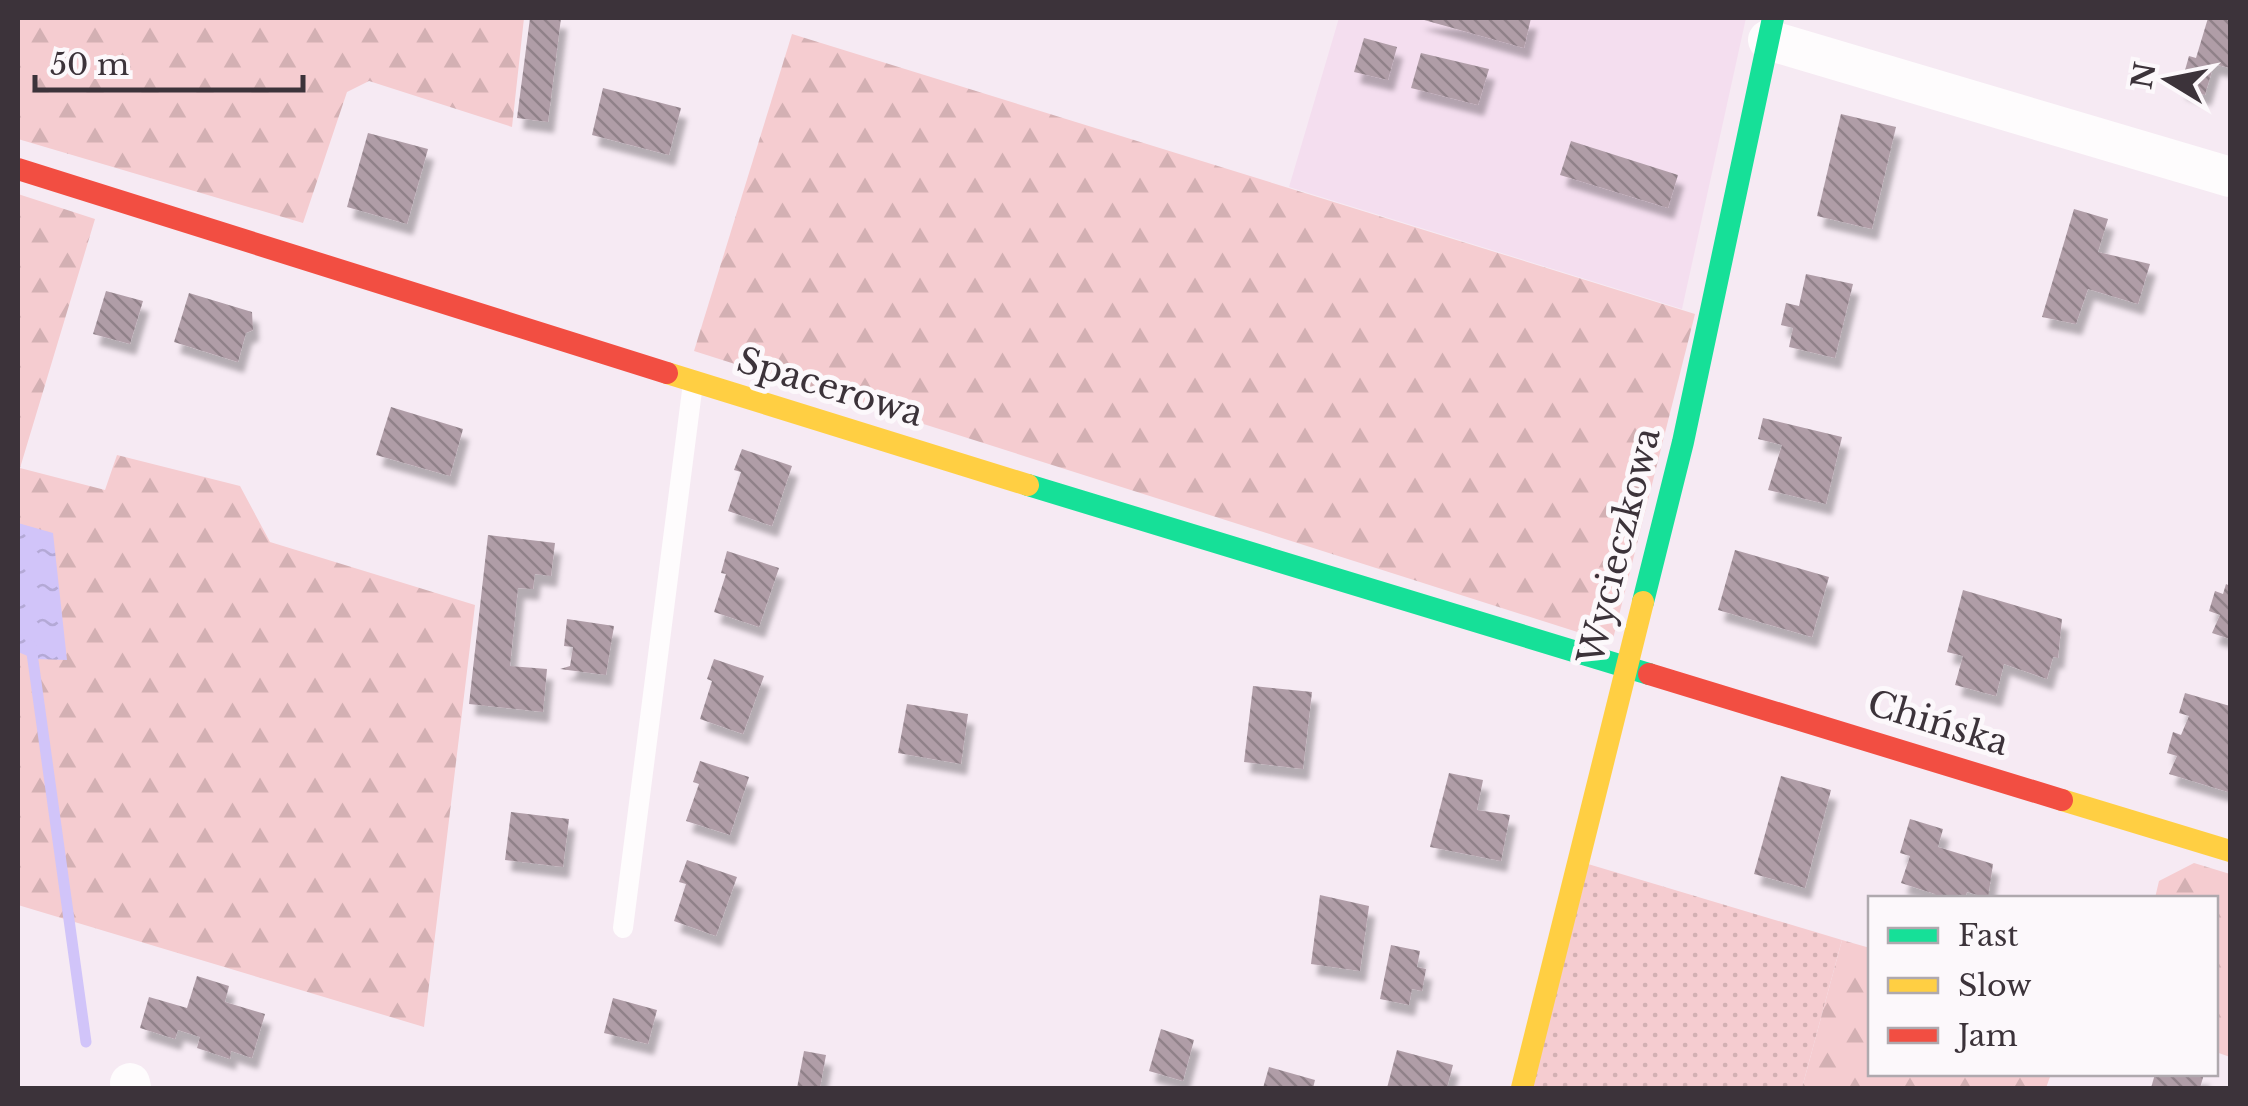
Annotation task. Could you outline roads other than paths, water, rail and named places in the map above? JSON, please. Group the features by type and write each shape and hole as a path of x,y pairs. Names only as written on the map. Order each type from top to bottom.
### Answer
{"street":[{"path":"1771,29 2230,176"},
{"name":"Wycieczkowa","path":"1522,1088 1624,665 1683,442 1771,29"},
{"name":"Spacerowa","path":"18,169 1624,665"},
{"name":"Chińska","path":"1624,665 2230,850"}],"lane":[{"path":"623,928 693,380"}],"water":[{"path":"18,523 53,533 67,660 35,659 18,652"}],"waterway":[{"path":"31,646 86,1042"}]}
